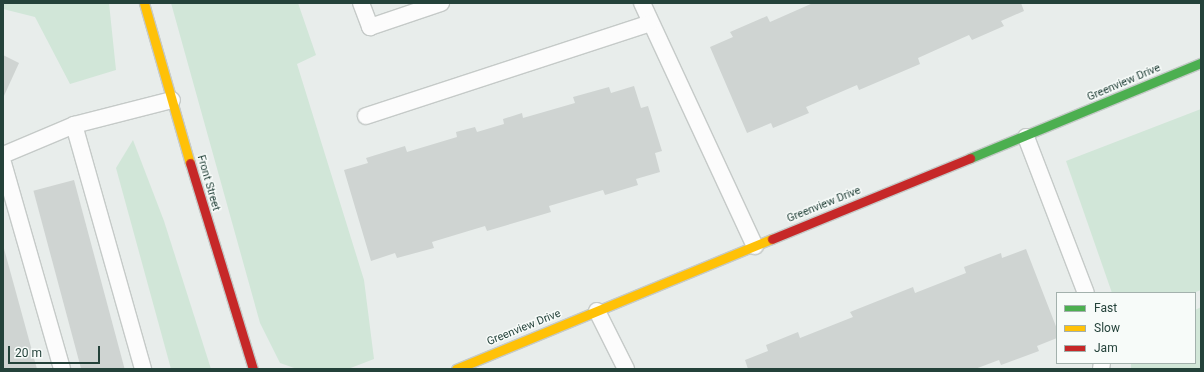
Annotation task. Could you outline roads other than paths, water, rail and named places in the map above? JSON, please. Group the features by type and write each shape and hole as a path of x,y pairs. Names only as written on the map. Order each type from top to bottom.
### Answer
{"street":[{"name":"Front Street","path":"144,3 226,286 253,369"},
{"name":"Greenview Drive","path":"456,369 755,246 1026,137 1201,63"}],"lane":[{"path":"361,3 370,27 420,6 441,3"},
{"path":"642,3 755,246"},
{"path":"366,116 650,23"},
{"path":"3,154 74,125 172,100"},
{"path":"74,125 143,369"},
{"path":"1026,137 1086,292"},
{"path":"3,163 62,369"},
{"path":"597,311 626,369"}]}
